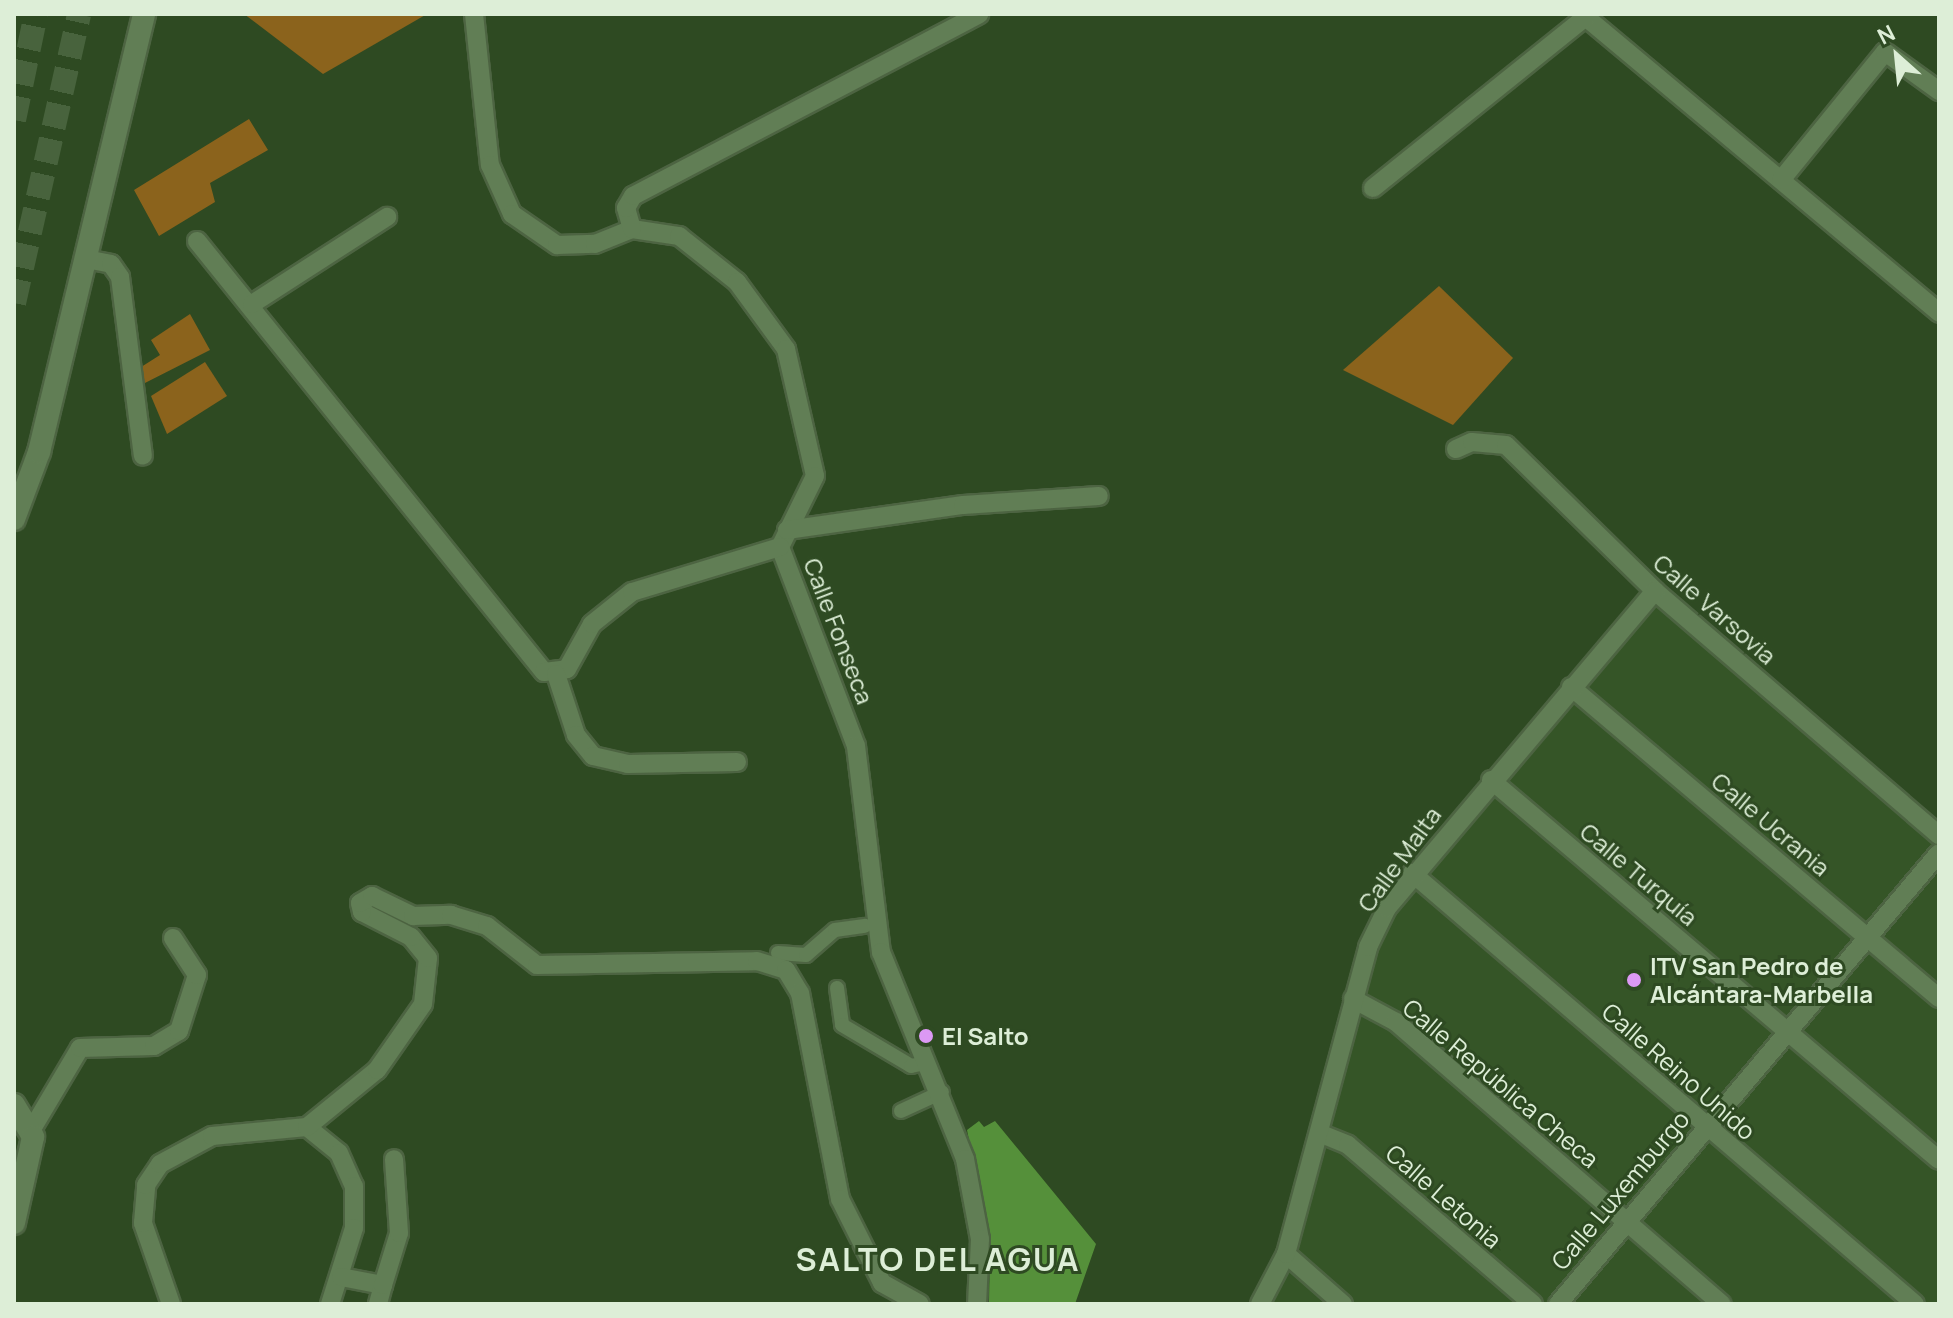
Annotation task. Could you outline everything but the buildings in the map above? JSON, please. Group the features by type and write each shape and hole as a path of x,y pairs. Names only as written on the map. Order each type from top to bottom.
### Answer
{"street":[{"path":"14,519 39,452 144,14"},
{"path":"474,14 490,165 512,214 557,245 595,244 632,229 626,208 633,196 979,14"},
{"path":"1373,188 1584,16 1939,313"},
{"path":"1781,180 1885,52 1939,91"},
{"path":"252,304 387,217"},
{"name":"Calle Fonseca","path":"632,229 657,229 702,251 777,331 815,476 784,538 856,746 881,952 897,1002 942,1092 980,1239 977,1304"},
{"path":"197,241 252,304 530,657 556,674 576,735 593,756 628,764 737,762"},
{"path":"86,259 111,264 120,277 143,456"},
{"name":"Calle Varsovia","path":"1456,449 1472,442 1506,445 1655,591 1939,835"},
{"path":"556,674 571,664 592,624 632,592 784,538 963,505 1099,496"},
{"name":"Calle Malta","path":"1260,1304 1286,1254 1368,947 1412,873 1655,591"},
{"name":"Calle Ucrania","path":"1571,687 1939,998"},
{"name":"Calle Turquía","path":"1491,780 1939,1160"},
{"name":"Calle Luxemburgo","path":"1558,1304 1705,1126 1939,853"},
{"name":"Calle Reino Unido","path":"1412,873 1915,1304"},
{"path":"171,1304 143,1223 146,1185 160,1164 203,1138 307,1127 377,1070 423,1004 428,958 411,937 362,912 364,896 413,916 451,915 487,926 537,965 773,962 800,993 840,1199 882,1283 920,1304"},
{"path":"778,953 806,955 835,930 865,926"},
{"path":"14,1223 32,1129 80,1048 154,1046 179,1031 197,975 173,938"},
{"path":"837,988 842,1025 911,1066 925,1063"},
{"name":"Calle República Checa","path":"1353,999 1396,1022 1722,1304"},
{"path":"901,1111 942,1092"},
{"path":"14,1105 32,1129"},
{"path":"307,1127 339,1153 354,1186 354,1228 330,1304"},
{"name":"Calle Letonia","path":"1319,1133 1348,1145 1533,1304"},
{"path":"378,1304 399,1233 394,1159"},
{"path":"1286,1254 1343,1304"},
{"path":"341,1277 383,1285"}],"shaded area":[{"path":"244,14 427,14 323,74"},
{"path":"249,119 268,150 210,183 215,202 159,236 134,190"},
{"path":"1439,286 1513,358 1453,425 1343,370"},
{"path":"190,314 210,350 141,385 138,369 160,355 151,340"},
{"path":"205,362 227,396 167,434 151,396"},
{"path":"1655,591 1939,835 1939,1304 1260,1304 1286,1254 1387,908"},
{"path":"979,1121 984,1127 995,1121 1096,1244 1075,1304 989,1302 990,1246 967,1130"}],"tunnel":[{"path":"14,120 36,14"},
{"path":"14,303 79,14"}],"place":[{"name":"ITV San Pedro de Alcántara-Marbella","path":"1634,980"},
{"name":"El Salto","path":"926,1036"}],"district":[{"name":"SALTO DEL AGUA","path":"938,1259"}]}
